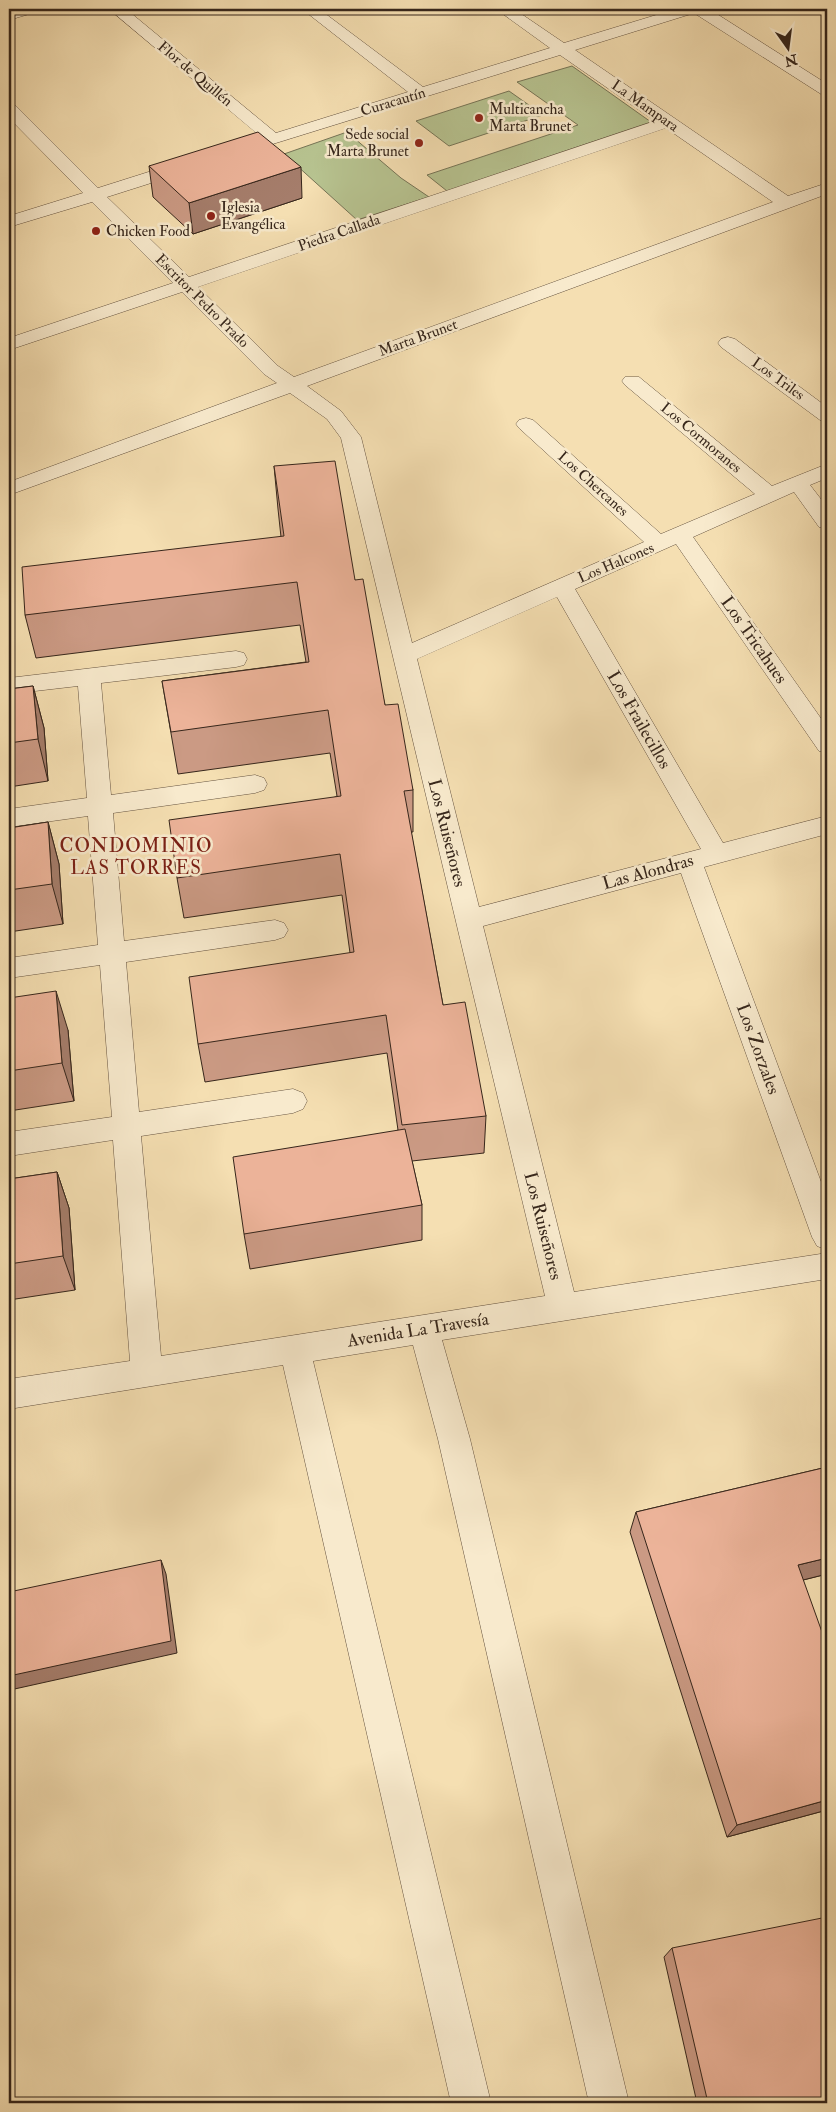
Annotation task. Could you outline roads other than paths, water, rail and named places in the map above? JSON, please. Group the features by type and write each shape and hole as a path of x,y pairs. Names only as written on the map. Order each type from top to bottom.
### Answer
{"street":[{"path":"9,15 30,9"},
{"name":"Flor de Quillén","path":"117,9 273,139"},
{"path":"310,9 420,93"},
{"name":"La Mampara","path":"504,9 786,203"},
{"name":"Curacautín","path":"217,157 691,9"},
{"path":"699,9 827,91"},
{"path":"805,76 827,69"},
{"name":"Escritor Pedro Prado","path":"10,113 271,370 291,385"},
{"name":"Piedra Callada","path":"9,344 668,122"},
{"path":"9,222 198,163"},
{"name":"Marta Brunet","path":"9,489 827,188"},
{"name":"Los Triles","path":"728,343 827,416"},
{"name":"Los Cormoranes","path":"632,382 770,495"},
{"name":"Los Ruiseñores","path":"291,385 334,415 351,437 562,1307"},
{"name":"Los Chercanes","path":"526,424 659,544"},
{"name":"Los Halcones","path":"404,655 827,470"},
{"path":"798,483 827,522"},
{"name":"Los Tricahues","path":"681,534 827,745"},
{"name":"Los Frailecillos","path":"562,586 717,854"},
{"path":"9,686 236,659"},
{"path":"89,676 147,1372"},
{"path":"9,818 255,784"},
{"name":"Las Alondras","path":"469,920 827,825"},
{"name":"Los Zorzales","path":"689,862 827,1236"},
{"path":"9,968 275,930"},
{"path":"9,1144 293,1101"},
{"name":"Avenida La Travesía","path":"9,1394 827,1266"},
{"path":"424,1328 454,1439 610,2103"},
{"path":"295,1349 471,2103"}],"place":[{"name":"Multicancha Marta Brunet","path":"479,118"},
{"name":"Sede social Marta Brunet","path":"419,143"},
{"name":"Iglesia Evangélica","path":"211,216"},
{"name":"Chicken Food","path":"96,231"}],"district":[{"name":"CONDOMINIO LAS TORRES","path":"136,857"}]}
